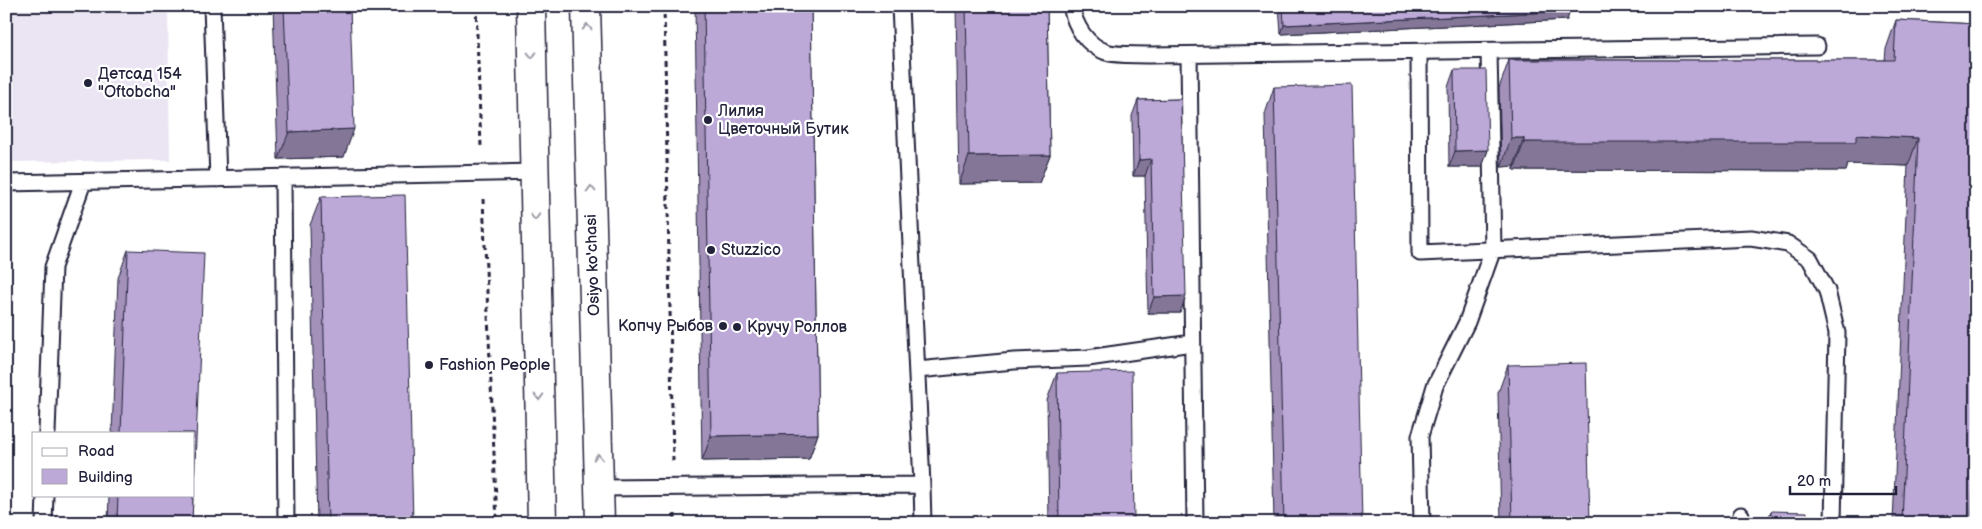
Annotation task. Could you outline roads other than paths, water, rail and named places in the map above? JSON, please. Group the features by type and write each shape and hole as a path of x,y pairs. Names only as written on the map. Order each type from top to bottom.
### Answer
{"main road":[{"path":"531,6 542,523"},
{"name":"Osiyo ko'chasi","path":"586,6 600,523"}],"lane":[{"path":"212,6 218,179"},
{"path":"900,6 923,523"},
{"path":"1072,6 1074,21 1085,38 1106,52 1150,56 1817,46"},
{"path":"1422,523 1420,436 1435,386 1467,322 1493,249 1489,50"},
{"path":"1419,52 1420,253 1751,238 1788,244 1810,259 1827,291 1837,333 1833,523"},
{"path":"1188,55 1195,523"},
{"path":"6,183 534,172"},
{"path":"283,178 286,523"},
{"path":"47,432 53,267 83,182"},
{"path":"917,370 1014,361 1088,358 1192,343"},
{"path":"599,488 922,485"},
{"path":"44,523 45,496"}],"place":[{"name":"Детсад 154 \"Oftobcha\"","path":"88,83"},
{"name":"Лилия Цветочный Бутик","path":"708,120"},
{"name":"Stuzzico","path":"711,250"},
{"name":"Копчу Рыбов","path":"723,326"},
{"name":"Кручу Роллов","path":"737,327"},
{"name":"Fashion People","path":"429,365"}]}
